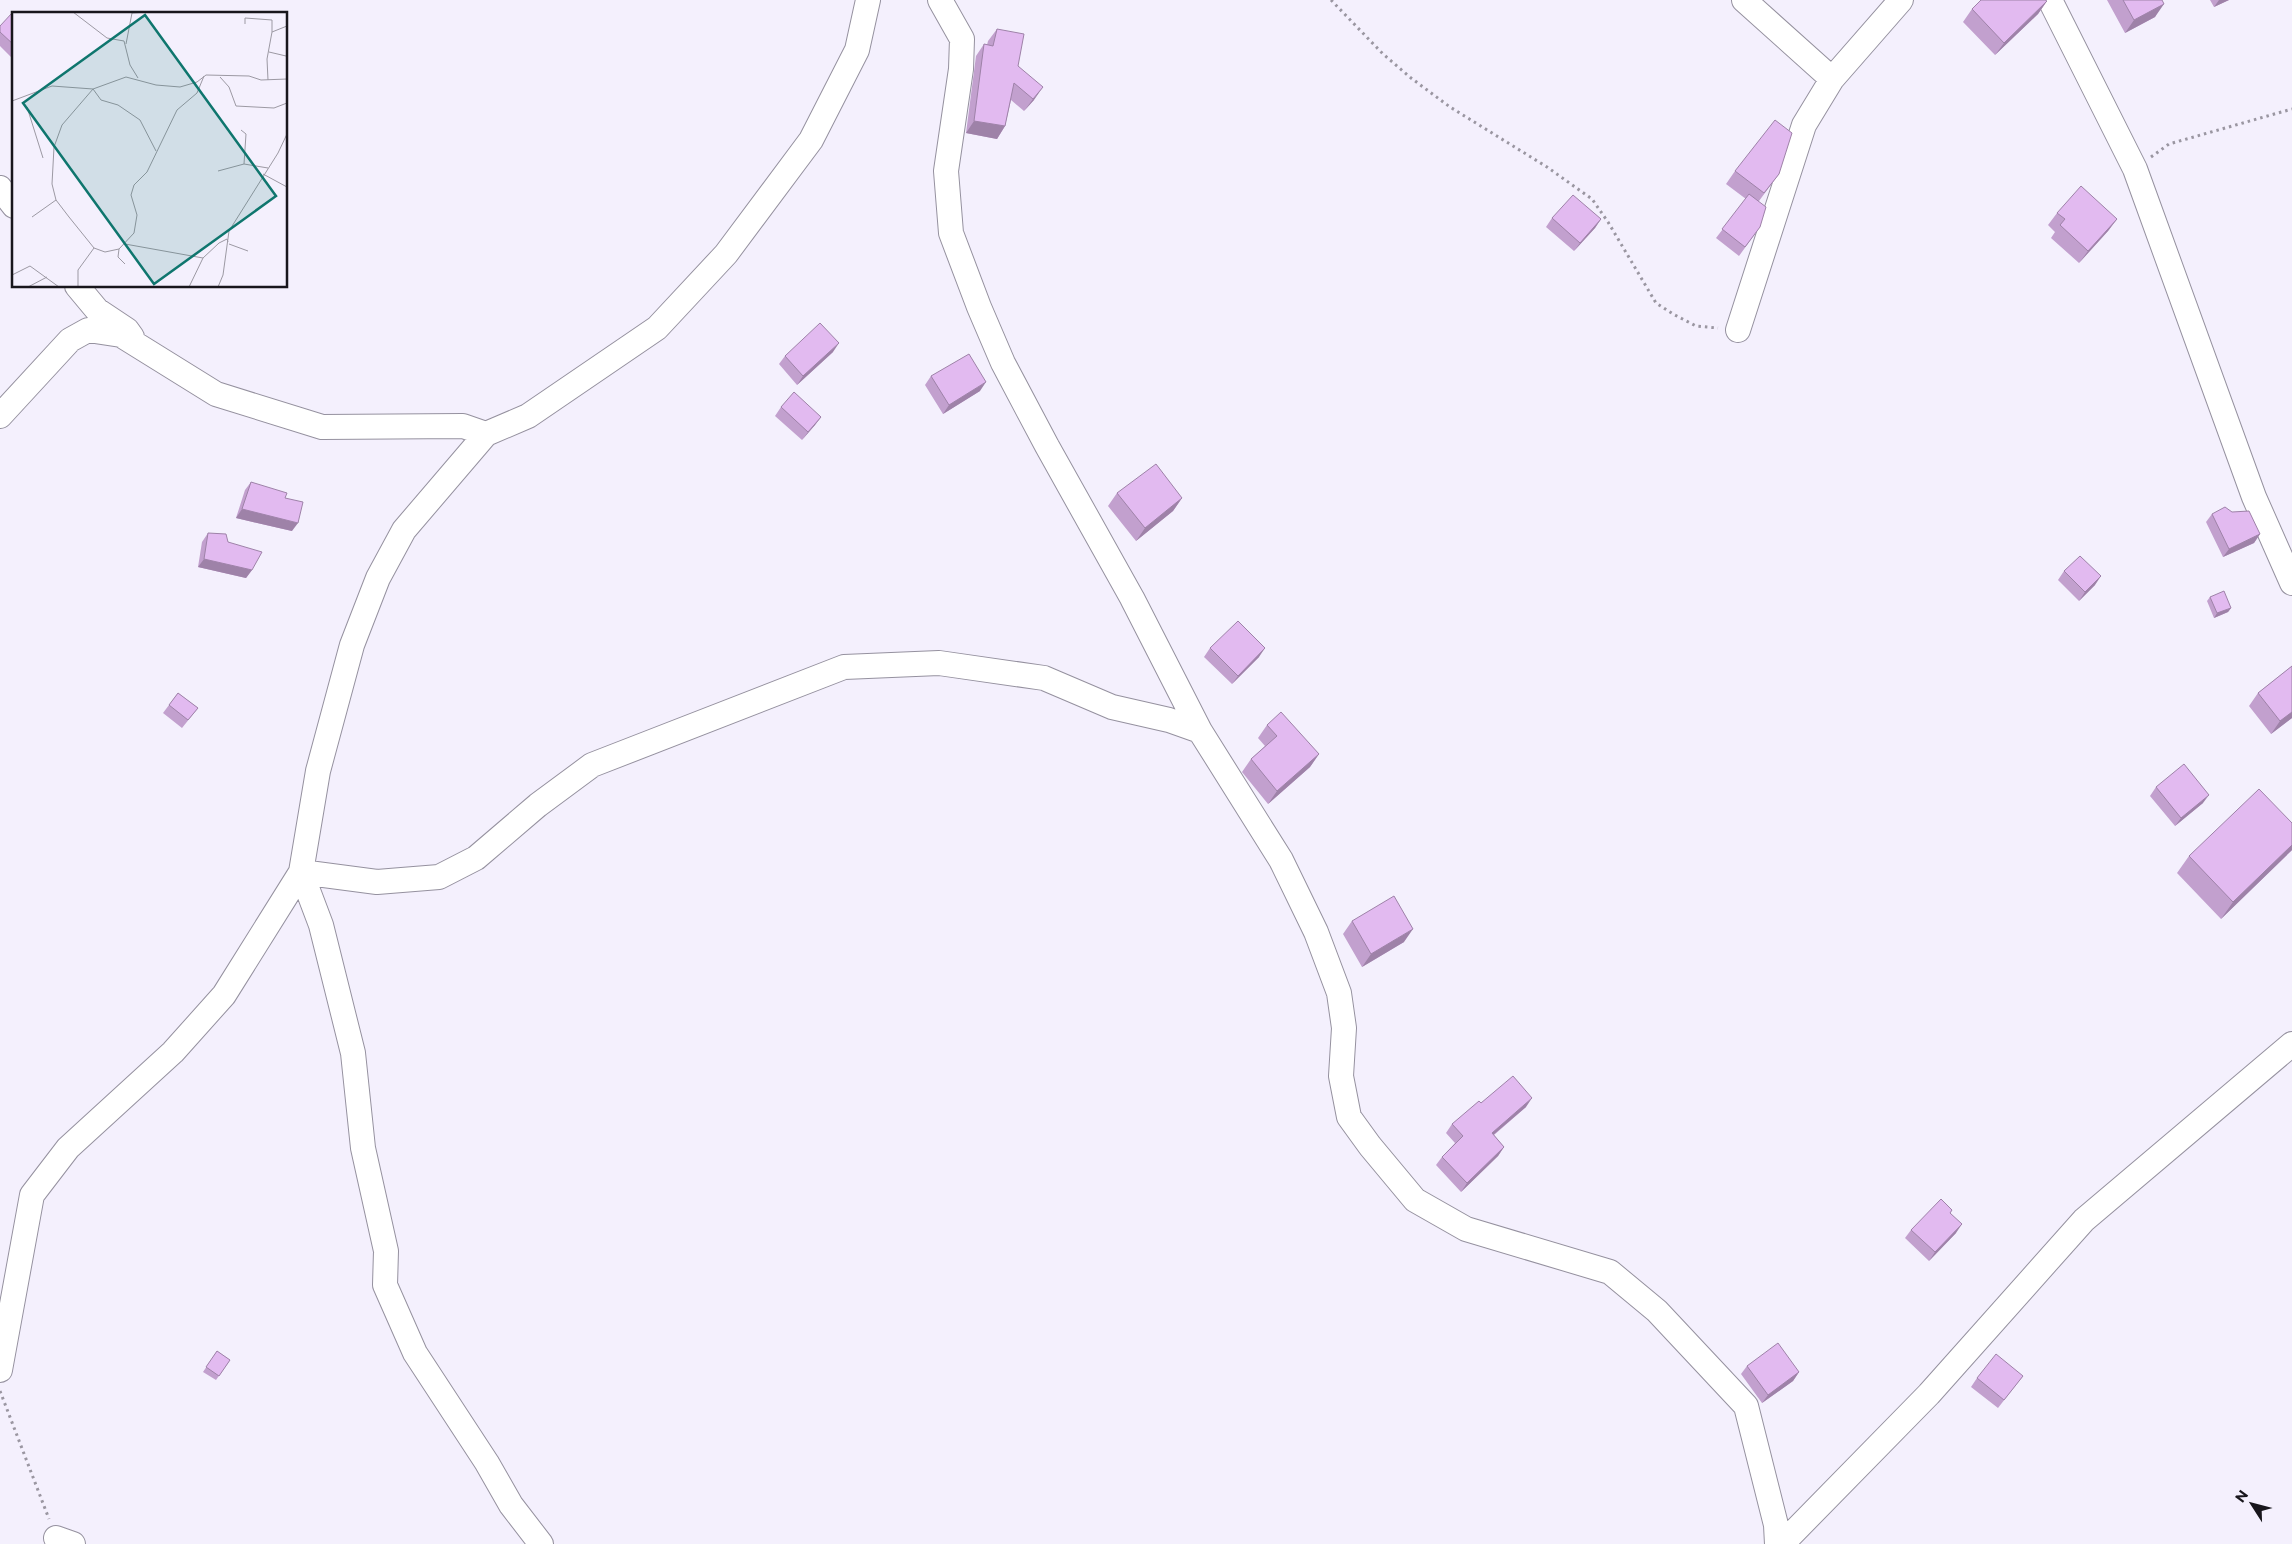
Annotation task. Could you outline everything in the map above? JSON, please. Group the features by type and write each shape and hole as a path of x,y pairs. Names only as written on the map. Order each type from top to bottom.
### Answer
{"street":[{"path":"0,1370 32,1195 68,1148 173,1052 224,995 301,872 318,771 352,645 378,578 404,530 486,434 528,416 657,328 726,254 811,140 857,50 868,0"},
{"path":"940,0 962,39 961,69 946,171 951,233 1003,363 1132,598 1200,731 1281,860 1316,932 1339,993 1344,1028 1342,1076 1349,1116 1370,1146 1415,1200 1466,1229 1610,1272 1657,1311 1746,1406 1776,1525 1777,1544"},
{"path":"1744,0 1832,79"},
{"path":"1738,330 1804,125 1832,79 1901,0"},
{"path":"2050,0 2134,169 2254,497 2292,584"},
{"path":"0,188 12,203"},
{"path":"79,288 98,310 127,330 142,349"},
{"path":"0,416 70,340 88,330 121,336 216,394 322,427 463,426 486,434"},
{"path":"301,872 377,882 439,877 476,858 538,805 592,764 844,668 939,664 1044,678 1112,707 1169,720 1200,731"},
{"path":"301,872 321,925 353,1053 363,1148 386,1250 385,1286 415,1353 487,1463 511,1505 541,1544"},
{"path":"1782,1544 1929,1394 2084,1220 2292,1044"}],"path":[{"path":"1331,0 1383,54 1411,78 1450,107 1547,167 1592,199 1608,222 1656,303 1696,326 1738,330"},
{"path":"2134,169 2169,144 2292,109"},
{"path":"0,1391 40,1492 65,1541"}],"building":[{"path":"1981,0 2047,1 2004,43 1972,9"},
{"path":"2123,0 2162,0 2164,4 2134,20"},
{"path":"12,13 12,43 0,32 0,26"},
{"path":"997,29 1024,34 1018,66 1043,87 1033,99 1014,83 1005,126 974,121 984,44 993,46"},
{"path":"1775,120 1792,133 1779,174 1764,193 1735,171"},
{"path":"2081,186 2117,219 2088,251 2060,225 2065,219 2057,213"},
{"path":"1749,194 1766,207 1760,227 1745,247 1722,229"},
{"path":"1573,195 1601,219 1580,243 1552,218"},
{"path":"820,323 839,343 803,376 785,356"},
{"path":"969,354 986,382 949,405 931,376"},
{"path":"794,392 821,417 808,432 781,407"},
{"path":"1156,464 1182,498 1145,528 1117,493"},
{"path":"251,482 287,493 285,498 303,502 298,523 242,509"},
{"path":"2225,507 2232,512 2249,511 2260,534 2229,549 2212,514"},
{"path":"208,533 226,534 228,542 262,552 252,570 204,559"},
{"path":"2080,556 2101,576 2085,592 2064,571"},
{"path":"2224,591 2231,608 2217,613 2210,597"},
{"path":"1238,621 1265,648 1238,676 1210,648"},
{"path":"2292,666 2292,712 2280,721 2258,693"},
{"path":"178,693 198,708 188,720 169,705"},
{"path":"1281,712 1319,754 1277,791 1251,759 1277,736 1267,725"},
{"path":"2184,764 2209,795 2181,818 2156,787"},
{"path":"2259,789 2292,823 2292,845 2233,902 2189,856"},
{"path":"1394,896 1413,929 1371,954 1352,921"},
{"path":"1513,1076 1532,1098 1492,1133 1504,1147 1467,1183 1442,1157 1463,1136 1452,1124"},
{"path":"1941,1199 1952,1210 1950,1213 1962,1224 1935,1252 1911,1230"},
{"path":"1778,1343 1799,1372 1768,1395 1747,1366"},
{"path":"217,1351 230,1360 219,1376 206,1367"},
{"path":"1996,1354 2023,1376 2004,1400 1977,1378"}]}
